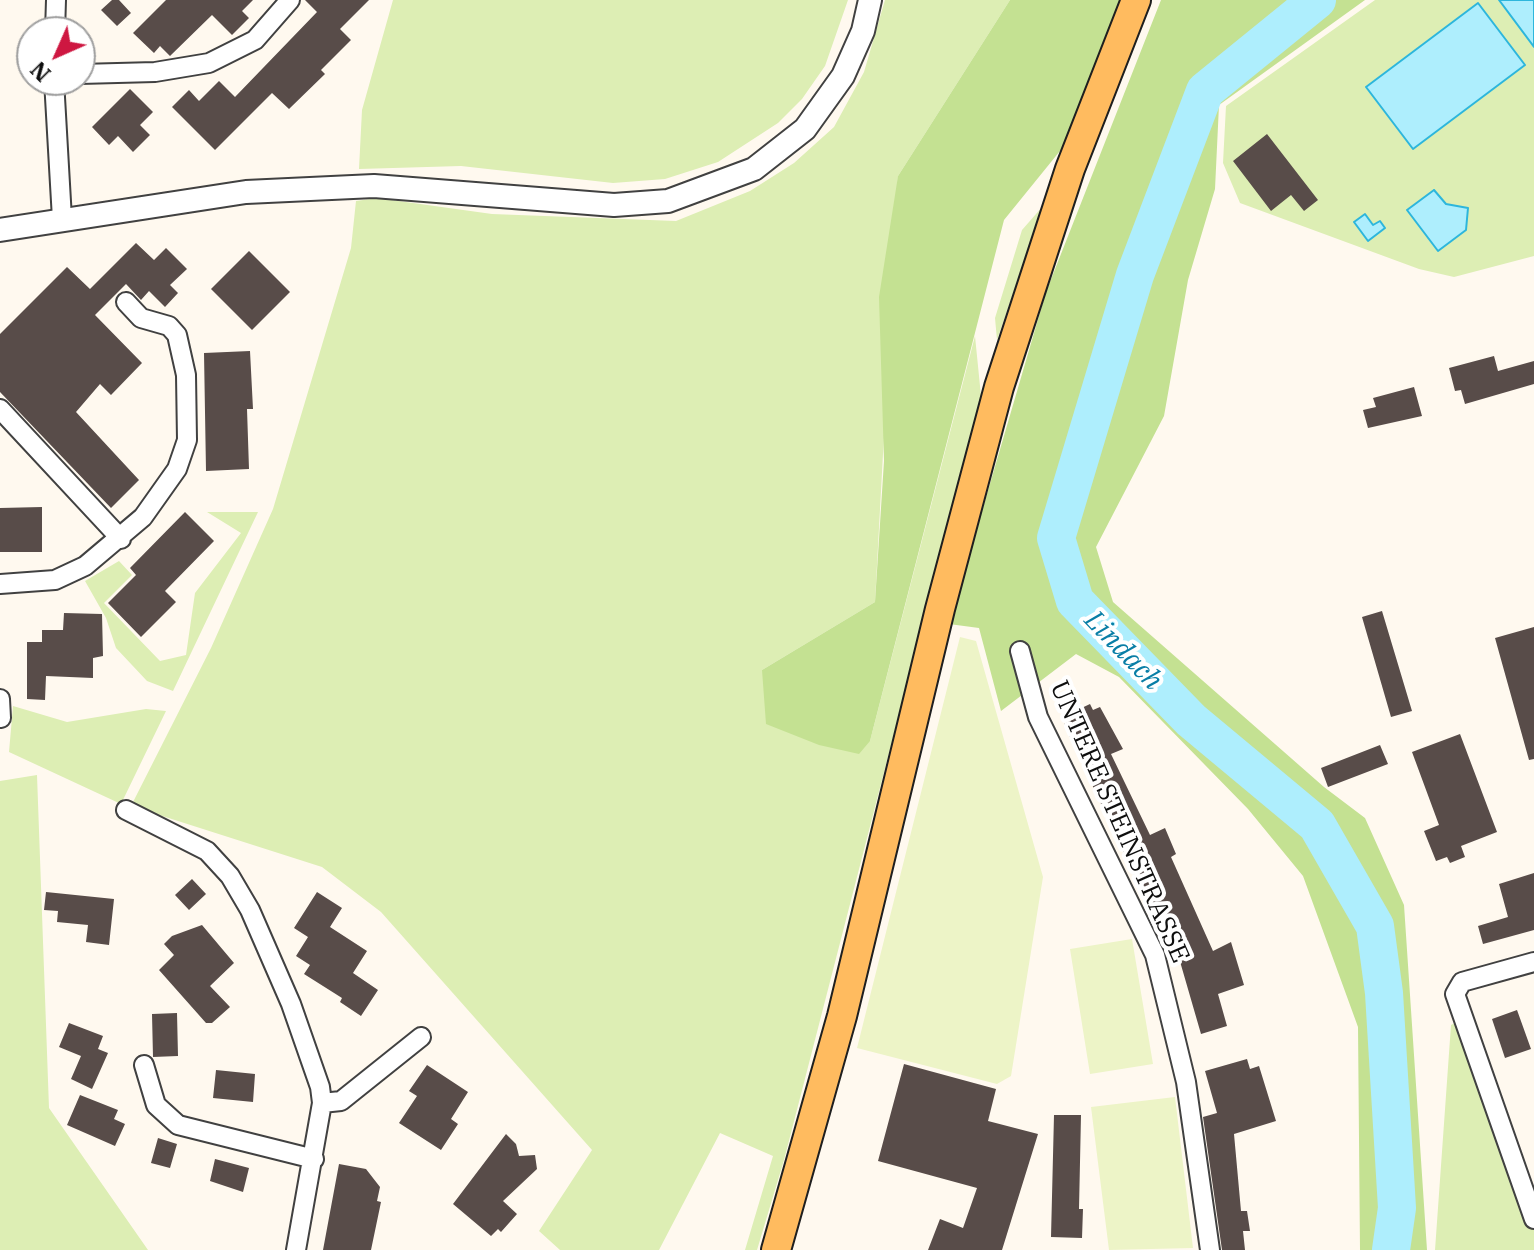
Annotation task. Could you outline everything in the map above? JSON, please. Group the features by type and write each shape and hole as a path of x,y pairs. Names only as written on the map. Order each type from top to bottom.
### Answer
{"main road":[{"path":"776,1250 842,1016 940,609 999,387 1070,169 1136,0"}],"street":[{"path":"96,74 155,72 209,63 255,40 290,0"},
{"path":"0,230 246,192 374,186 614,205 668,201 754,169 805,129 843,76 863,31 870,0"},
{"path":"55,96 62,219"},
{"path":"0,584 55,580 85,566 121,539 161,494 177,469 187,440 186,375 177,335 169,326 141,318 126,302"},
{"path":"0,409 121,539"},
{"name":"UNTERE STEINSTRASSE","path":"1020,651 1038,717 1155,955 1186,1082 1210,1250"},
{"path":"0,699 1,718"},
{"path":"126,810 207,851 230,876 250,910 291,1004 320,1087 322,1103 296,1250"},
{"path":"1534,962 1462,982 1455,994 1534,1219"},
{"path":"322,1103 341,1101 421,1037"},
{"path":"144,1065 156,1105 178,1125 314,1159"}],"green space":[{"path":"393,0 848,0 825,66 802,99 778,123 718,162 665,179 613,183 461,166 359,169 362,110"},
{"path":"885,0 1010,0 898,176 875,602 762,670 870,741 975,336 981,396 784,1160 757,1250 745,1250 773,1156 720,1133 659,1250 560,1250 539,1231 592,1150 381,912 322,867 131,806 211,648 273,509 351,248 356,201 377,198 492,214 676,221 750,191 794,163 834,127 864,72"},
{"path":"1010,0 1120,0 1064,146 1004,220 870,741 859,754 819,745 766,724 762,670 875,602 884,461 879,297 898,176"},
{"path":"1161,0 1365,0 1219,105 1215,189 1188,280 1164,416 1096,547 1113,602 1324,787 1365,818 1404,905 1427,1250 1360,1250 1358,1027 1303,876 1248,809 1119,677 1076,654 1001,711 979,628 949,624 1046,292"},
{"path":"1375,0 1534,0 1534,256 1454,277 1419,269 1240,203 1223,163 1226,106"},
{"path":"1043,206 997,340 995,318 1022,230"},
{"path":"207,512 258,512 173,691 147,681 116,648 106,618 85,581 119,561 132,575 104,603 160,661 186,655 195,593 241,533"},
{"path":"960,637 976,641 1043,877 1011,1076 997,1084 857,1048"},
{"path":"13,706 67,722 146,709 166,711 121,804 9,752"},
{"path":"37,775 49,1108 148,1250 0,1250 0,781"},
{"path":"1132,939 1153,1064 1090,1074 1070,949"},
{"path":"1459,1021 1534,1229 1534,1250 1435,1250 1451,1025"},
{"path":"1175,1097 1193,1248 1109,1250 1091,1107"}],"water":[{"path":"1499,0 1534,0 1534,47"},
{"path":"1478,3 1525,65 1413,149 1366,87"},
{"path":"1434,190 1446,204 1468,208 1466,230 1438,251 1407,210"},
{"path":"1365,214 1373,225 1380,221 1385,228 1368,241 1354,222"}],"building":[{"path":"112,0 119,0 131,13 117,26 101,10"},
{"path":"166,0 253,0 242,11 249,18 232,35 212,15 170,56 160,46 154,53 133,33"},
{"path":"305,0 369,0 340,29 351,40 321,70 325,74 289,109 272,93 215,150 172,107 189,90 199,101 219,81 235,97 317,12"},
{"path":"130,89 153,112 140,125 150,135 133,152 118,136 109,145 92,127"},
{"path":"1267,134 1318,200 1304,211 1291,195 1271,211 1233,161"},
{"path":"136,243 154,260 166,248 187,269 170,285 178,293 165,307 149,291 141,300 126,284 95,315 142,363 111,395 100,384 76,412 139,480 111,508 0,392 0,334 67,267 90,289"},
{"path":"249,251 290,292 252,330 211,289"},
{"path":"250,351 253,409 247,409 249,469 206,471 204,353"},
{"path":"1494,356 1498,371 1534,361 1534,384 1465,404 1461,390 1455,391 1449,368"},
{"path":"1414,387 1422,416 1368,428 1363,410 1376,407 1373,398"},
{"path":"42,507 42,552 0,552 0,508"},
{"path":"185,512 214,541 165,591 176,602 141,637 108,603 136,575 130,568"},
{"path":"1382,611 1412,711 1391,717 1362,617"},
{"path":"64,613 102,614 103,656 93,658 93,678 46,676 45,700 27,699 27,642 42,642 42,630 63,630"},
{"path":"1534,627 1534,759 1529,760 1495,638"},
{"path":"1090,704 1093,710 1100,707 1123,749 1111,754 1150,835 1165,828 1176,854 1171,857 1213,951 1231,942 1244,985 1218,994 1227,1026 1201,1034 1179,958 1174,961 1064,724 1074,719 1071,713"},
{"path":"1460,734 1497,832 1461,846 1465,857 1450,863 1447,857 1436,861 1424,831 1439,825 1412,752"},
{"path":"1380,745 1388,764 1328,787 1321,768"},
{"path":"1534,873 1534,930 1483,944 1478,926 1508,917 1499,884"},
{"path":"192,879 206,894 189,910 175,895"},
{"path":"46,892 114,899 109,945 86,942 88,925 57,922 58,911 44,910"},
{"path":"317,892 342,908 330,927 367,951 353,973 378,990 361,1016 340,1002 342,998 304,974 310,965 296,956 308,937 294,928"},
{"path":"202,925 234,963 210,986 230,1007 212,1023 206,1023 159,970 174,955 164,944 172,936"},
{"path":"1517,1010 1531,1049 1505,1058 1492,1019"},
{"path":"177,1013 178,1056 153,1057 152,1014"},
{"path":"69,1023 103,1036 98,1049 108,1053 92,1089 71,1079 81,1056 59,1047"},
{"path":"1247,1059 1250,1069 1259,1066 1276,1121 1234,1134 1241,1211 1247,1211 1250,1231 1243,1231 1245,1250 1222,1250 1203,1117 1217,1113 1205,1071"},
{"path":"904,1064 996,1089 988,1121 1038,1134 1002,1250 928,1250 940,1219 963,1228 977,1188 878,1161"},
{"path":"427,1065 468,1092 451,1119 458,1124 441,1150 399,1123 417,1096 409,1091"},
{"path":"216,1070 255,1074 253,1102 213,1098"},
{"path":"80,1095 118,1110 114,1119 125,1124 115,1146 67,1125"},
{"path":"1054,1115 1081,1115 1079,1209 1083,1209 1082,1238 1051,1237"},
{"path":"506,1134 516,1144 519,1156 535,1155 537,1169 503,1201 517,1214 501,1232 498,1229 491,1236 453,1204"},
{"path":"158,1138 177,1144 170,1168 151,1163"},
{"path":"215,1159 249,1168 243,1192 210,1181"},
{"path":"339,1164 366,1169 380,1187 377,1201 381,1202 371,1250 323,1250"}],"waterway":[{"name":"Lindach","path":"1317,0 1205,91 1135,275 1056,538 1075,601 1191,720 1317,825 1375,926 1384,993 1397,1208 1391,1250"}]}
